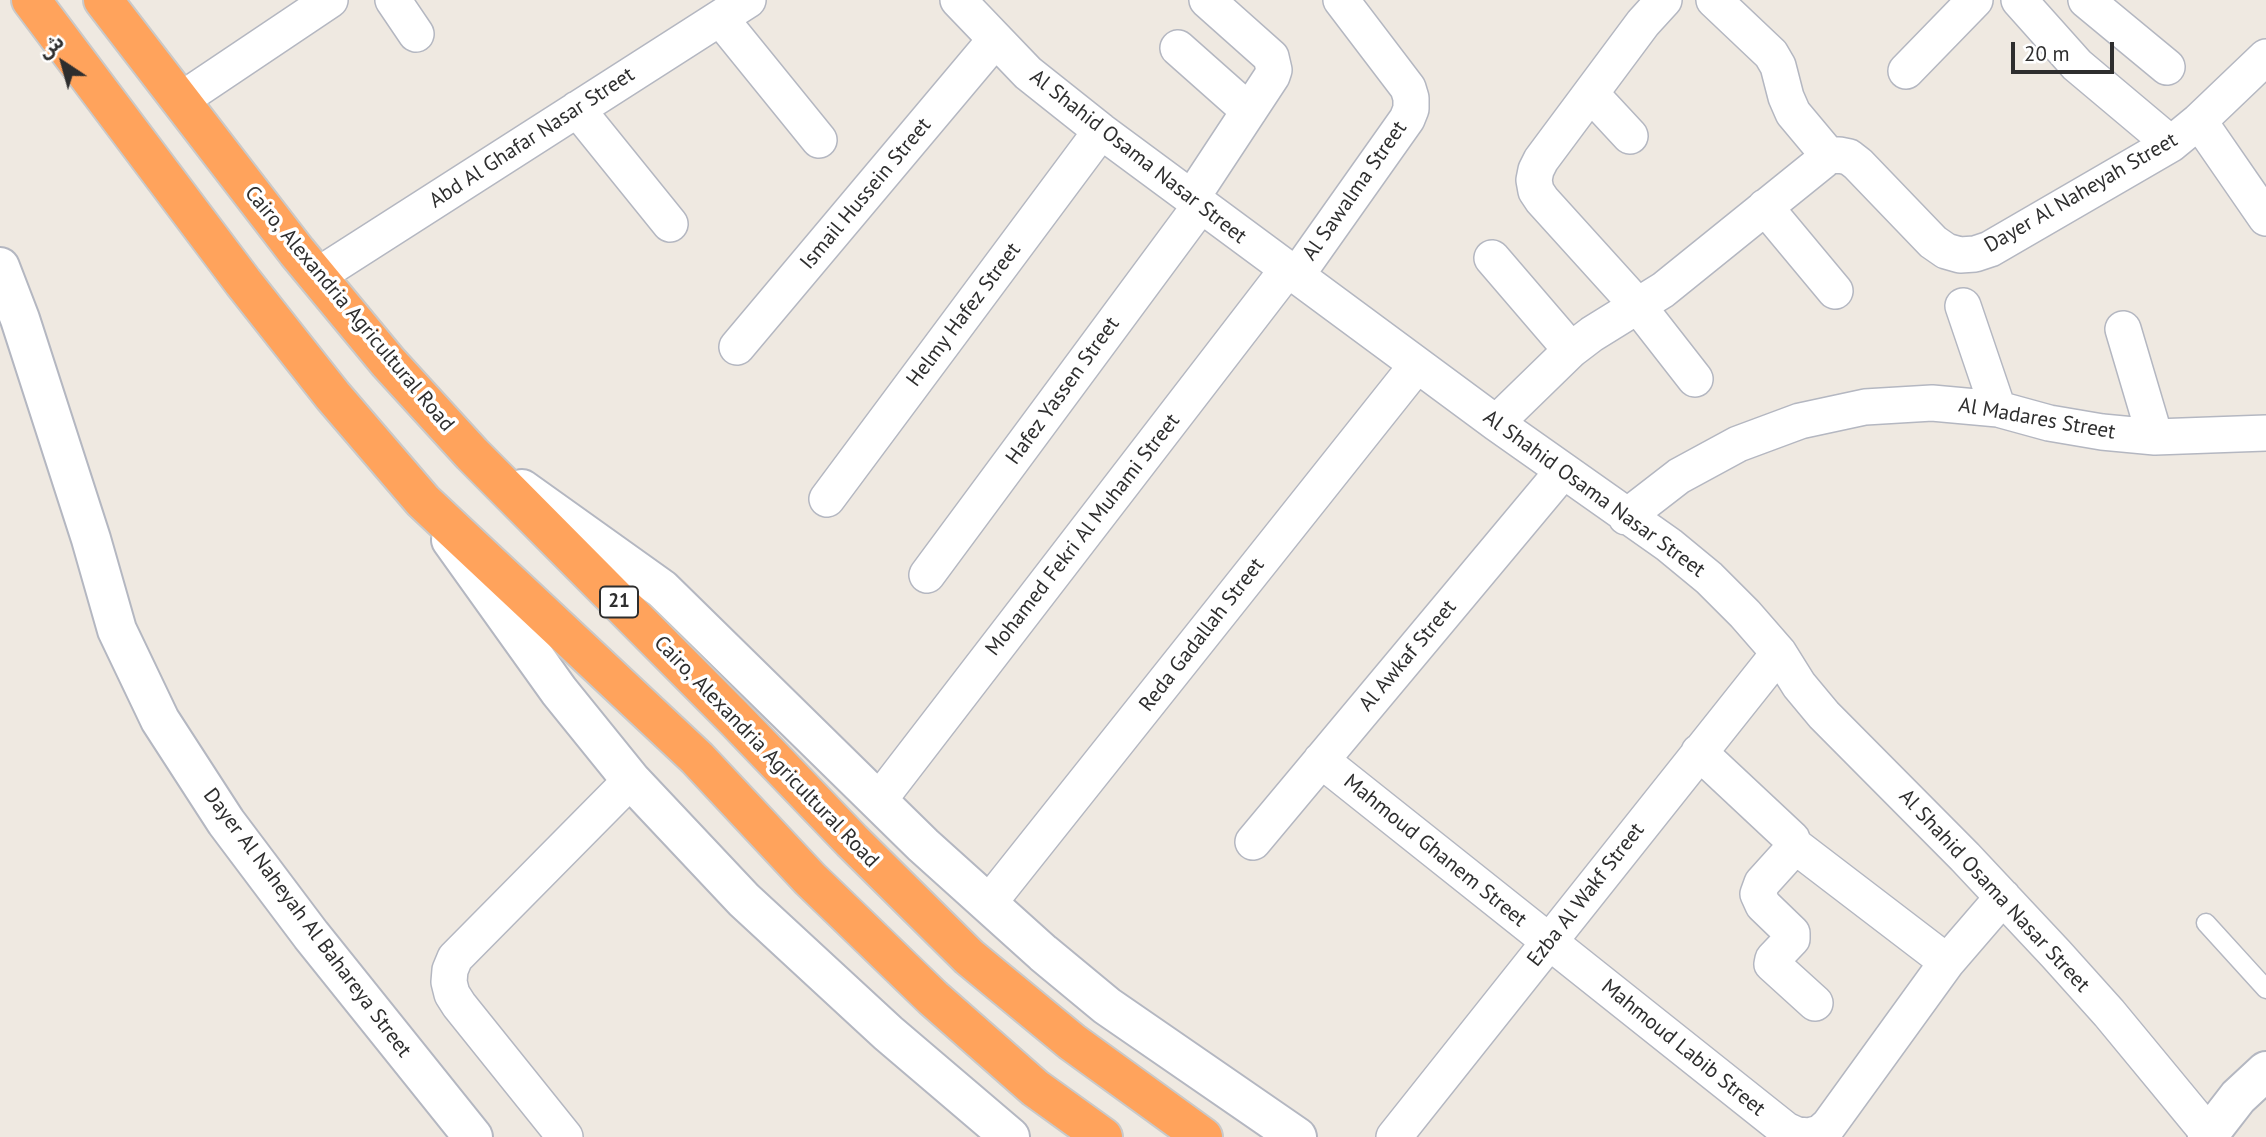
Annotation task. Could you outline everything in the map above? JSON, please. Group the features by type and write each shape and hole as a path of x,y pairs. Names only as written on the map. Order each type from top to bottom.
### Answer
{"highway":[{"path":"31,0 243,282 333,396 423,501 697,758 810,880 933,999 1035,1088 1103,1137"},
{"name":"Cairo, Alexandria Agricultural Road","path":"103,0 317,276 388,362 472,454 969,957 1072,1042 1203,1137"}],"street":[{"path":"181,100 330,0"},
{"path":"393,0 416,34"},
{"name":"Hafez Yassen Street","path":"927,575 1195,203 1272,76 1273,63 1266,52 1207,0"},
{"name":"Al Sawalma Street","path":"1291,273 1407,119 1410,109 1408,88 1342,0"},
{"path":"1664,0 1657,5 1541,160 1534,180 1542,201 1638,306 1695,379"},
{"path":"1496,423 1592,334 1688,271 1829,156 1793,113 1778,66 1771,54 1714,0"},
{"path":"1906,71 1975,0"},
{"path":"2087,0 2167,67"},
{"name":"Al Shahid Osama Nasar Street","path":"960,2 1028,72 1101,131 1496,423 1669,545 1709,578 1779,653 1799,685 1824,715 2003,897 2109,1013 2208,1136"},
{"path":"736,6 819,140"},
{"name":"Abd Al Ghafar Nasar Street","path":"317,276 736,6"},
{"path":"2037,7 2077,65 2171,144"},
{"name":"Ismail Hussein Street","path":"737,347 995,40"},
{"path":"1178,48 1249,111"},
{"name":"Dayer Al Naheyah Street","path":"1829,156 1849,157 1933,242 1946,251 1960,255 1975,254 1990,248 2171,144 2266,57"},
{"path":"1591,94 1630,136"},
{"path":"577,109 670,224"},
{"path":"2199,121 2266,218"},
{"name":"Helmy Hafez Street","path":"827,499 1101,131"},
{"path":"1765,207 1835,291"},
{"path":"1492,258 1571,351"},
{"name":"Dayer Al Naheyah Al Bahareya Street","path":"0,267 20,319 92,539 117,630 160,720 226,822 311,935 473,1137"},
{"name":"Mohamed Fekri Al Muhami Street","path":"878,800 1291,273"},
{"path":"1963,306 1998,409"},
{"path":"2123,328 2155,437"},
{"name":"Reda Gadallah Street","path":"988,904 1417,365"},
{"name":"Al Madares Street","path":"1626,517 1679,476 1738,444 1800,421 1866,407 1932,403 1998,409 2049,423 2155,437 2266,433"},
{"path":"472,454 662,589 988,904 1107,1006 1297,1137"},
{"name":"Al Awkaf Street","path":"1253,842 1563,471"},
{"path":"423,501 559,691 631,780 744,900 888,1033 1010,1137"},
{"name":"Ezba Al Wakf Street","path":"1394,1137 1779,653"},
{"path":"1699,752 1792,839 1794,845 1947,962"},
{"name":"Mahmoud Ghanem Street","path":"1321,760 1549,941"},
{"path":"565,1137 452,994 450,970 455,958 631,780"},
{"path":"1794,845 1762,883 1758,894 1763,905 1792,933 1792,939 1773,959 1772,964 1815,1003"},
{"name":"Mahmoud Labib Street","path":"1549,941 1786,1130 1809,1136 1820,1133 1829,1125 1947,962 2003,897"},
{"path":"2208,1136 2238,1097 2266,1071"}],"lane":[{"path":"2206,923 2266,989"}]}
